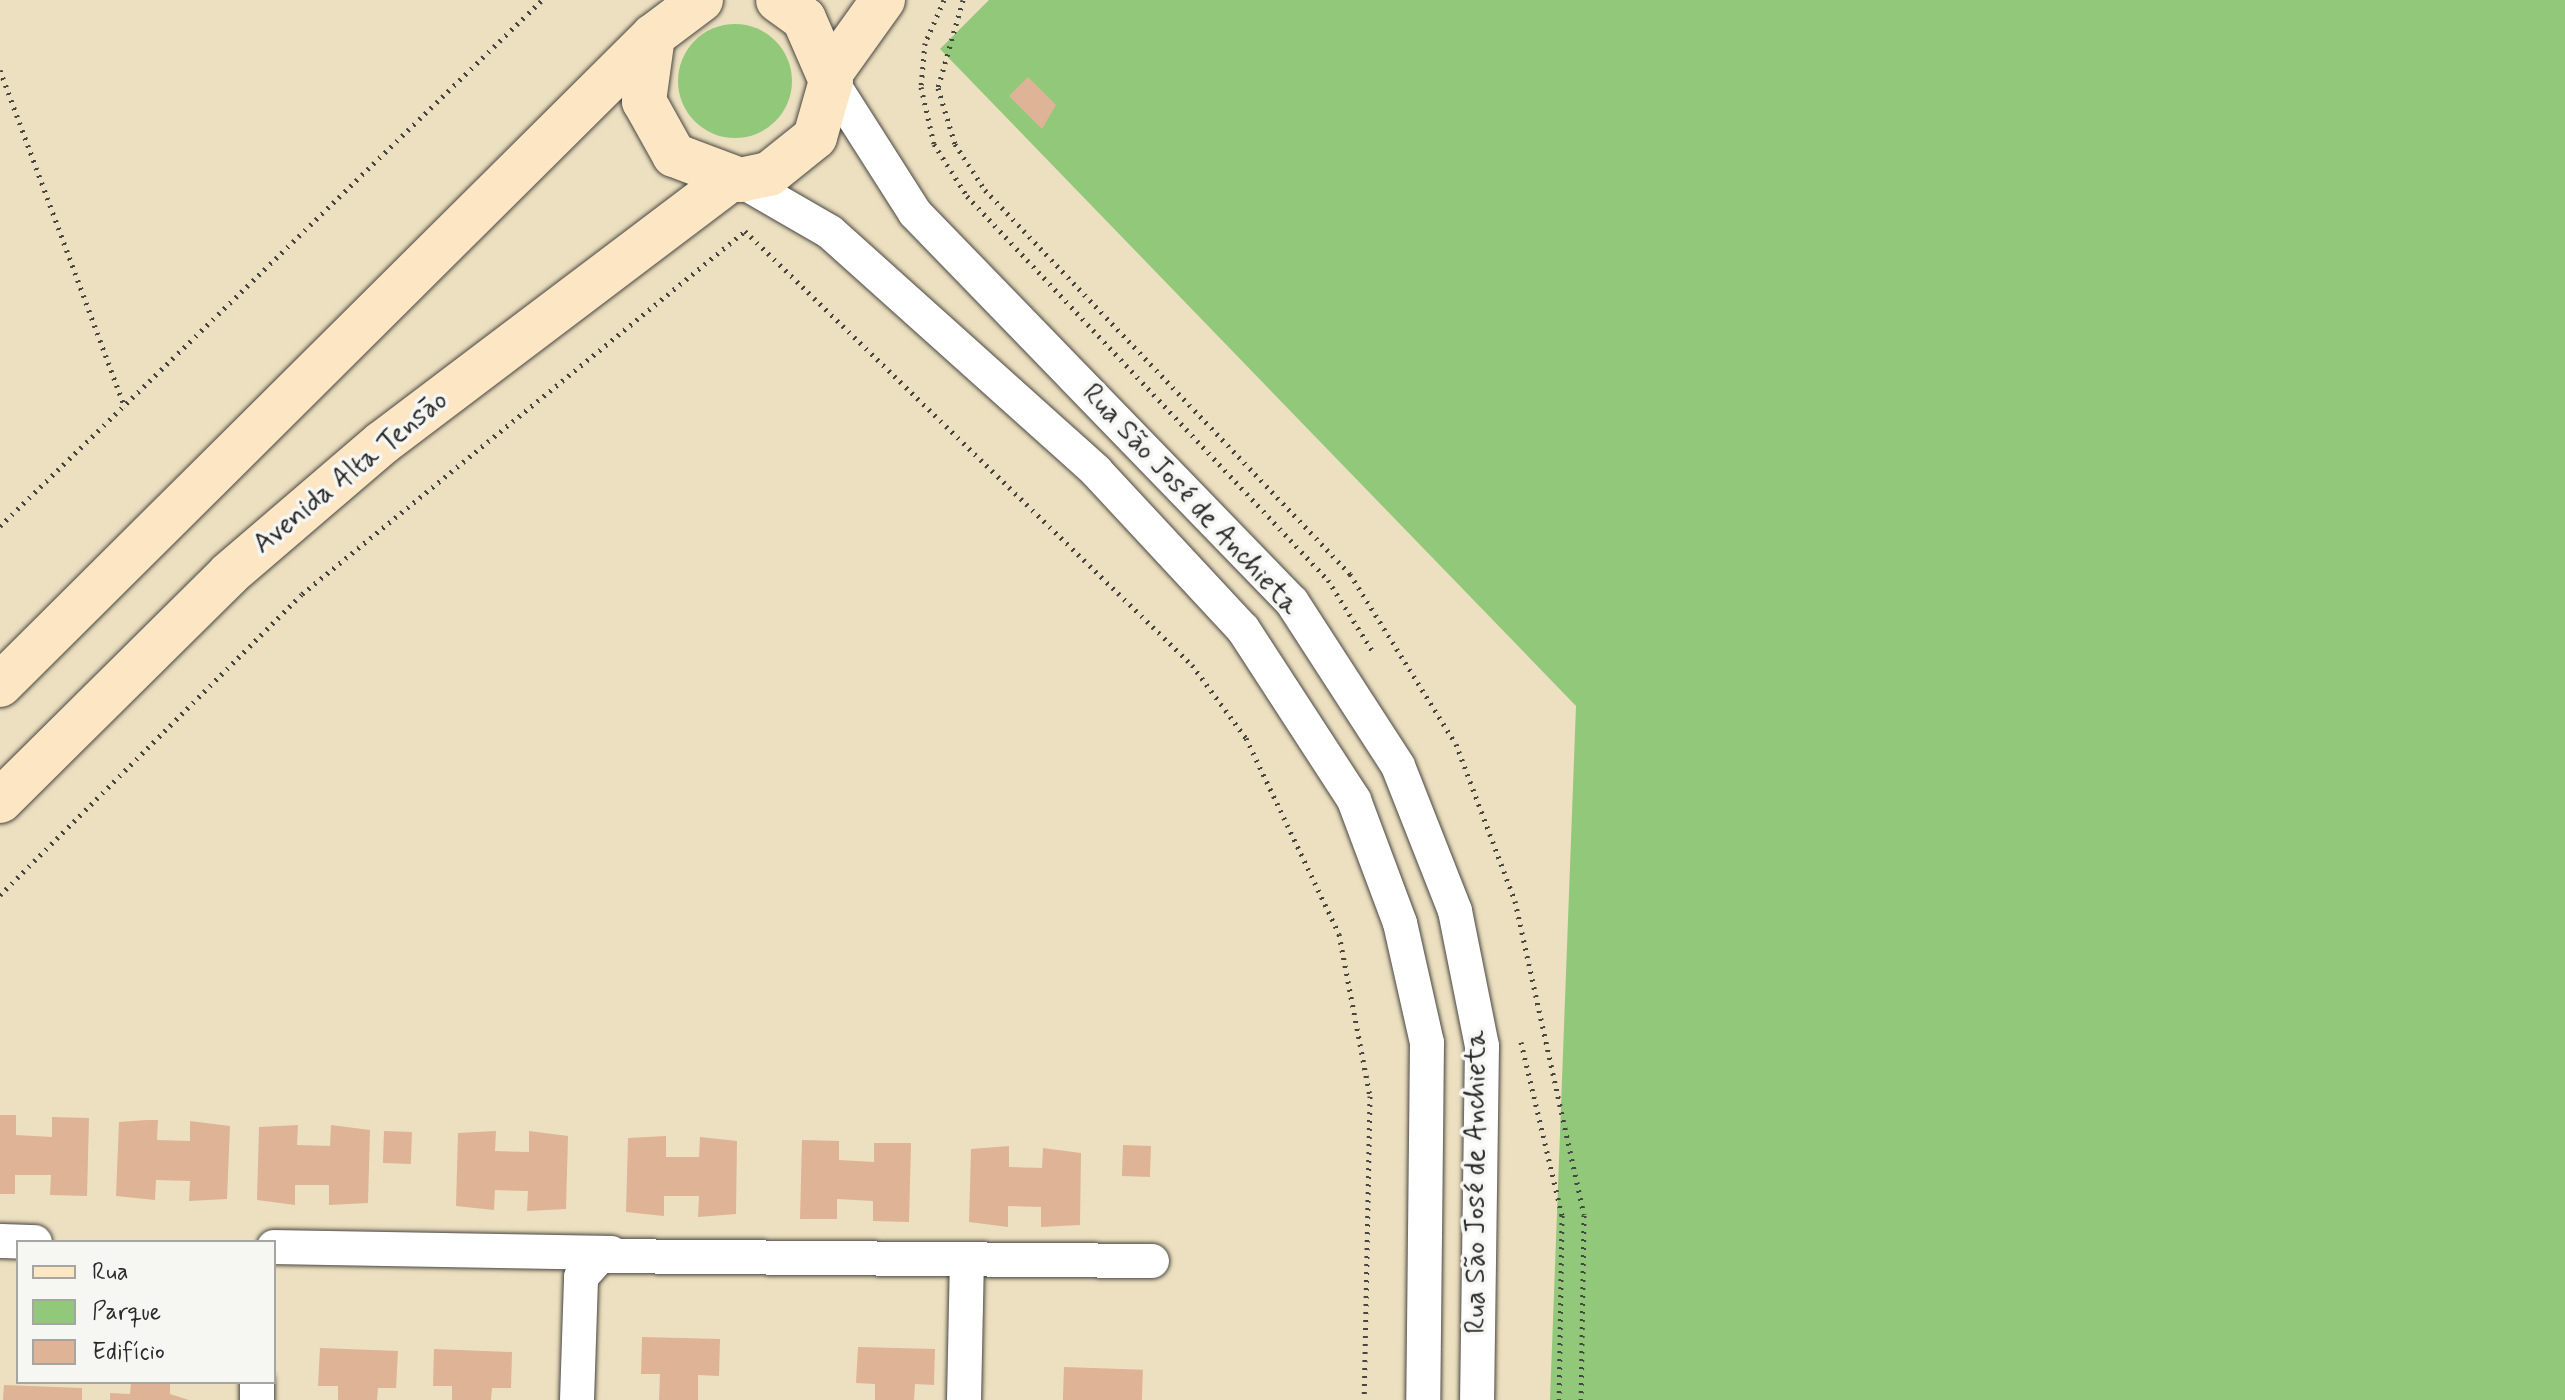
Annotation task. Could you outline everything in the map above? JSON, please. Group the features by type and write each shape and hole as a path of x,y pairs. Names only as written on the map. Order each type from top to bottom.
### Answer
{"street":[{"path":"778,0 804,19 831,77"},
{"path":"831,77 883,0"},
{"path":"0,685 653,36 695,1"},
{"path":"653,36 644,101 674,155 736,180"},
{"name":"Avenida Alta Tensāo","path":"0,801 229,574 371,453 736,180 769,174 815,137 831,77"},
{"name":"Rua São José de Anchieta","path":"831,77 915,213 1292,602 1398,766 1455,911 1482,1046 1477,1400"},
{"name":"Rua São José de Anchieta","path":"736,180 830,232 1096,471 1243,629 1354,800 1400,923 1427,1043 1423,1400"},
{"path":"276,1247 1152,1261"},
{"path":"577,1400 581,1277 588,1263 616,1253"},
{"path":"964,1400 967,1259"}],"path":[{"path":"0,526 542,0"},
{"path":"0,70 125,408"},
{"path":"0,895 302,594 745,231 1192,665 1246,738 1339,934 1370,1096 1364,1400"}],"green space":[{"path":"989,0 2565,0 2565,1400 1550,1400 1576,706 940,49"},
{"path":"735,24 767,33 783,49 792,81 783,113 767,129 735,138 703,129 687,113 678,81 687,49 703,33"}],"building":[{"path":"1028,77 1056,105 1042,129 1009,96"},
{"path":"0,1115 16,1115 16,1135 52,1137 52,1117 89,1118 87,1196 50,1195 51,1175 15,1175 15,1194 0,1194"},
{"path":"158,1120 157,1140 190,1141 190,1121 230,1126 227,1199 189,1201 190,1181 156,1180 155,1200 116,1196 119,1122"},
{"path":"298,1125 297,1145 330,1146 331,1125 370,1130 368,1203 329,1205 329,1185 295,1185 295,1205 257,1200 259,1127"},
{"path":"384,1131 412,1132 411,1164 383,1163"},
{"path":"496,1131 495,1151 529,1152 529,1131 568,1136 566,1209 527,1211 528,1191 495,1190 494,1210 456,1206 458,1133"},
{"path":"666,1136 666,1157 699,1157 700,1137 737,1141 736,1214 698,1217 699,1196 664,1196 664,1216 626,1212 628,1138"},
{"path":"802,1140 839,1141 839,1160 874,1162 874,1143 911,1143 909,1222 873,1221 873,1201 837,1199 837,1219 800,1219"},
{"path":"1123,1145 1151,1146 1150,1177 1122,1176"},
{"path":"1009,1146 1009,1167 1042,1168 1043,1148 1081,1153 1080,1225 1041,1227 1041,1207 1008,1206 1008,1227 969,1222 971,1149"},
{"path":"642,1337 720,1339 719,1376 698,1375 698,1400 659,1400 660,1374 641,1374"},
{"path":"858,1347 935,1349 934,1385 915,1384 914,1400 875,1400 875,1384 856,1383"},
{"path":"320,1348 398,1351 396,1388 378,1388 377,1400 338,1400 338,1386 318,1386"},
{"path":"434,1349 512,1352 511,1388 492,1388 491,1400 452,1400 452,1386 433,1386"},
{"path":"1064,1367 1143,1370 1142,1400 1063,1400"},
{"path":"131,1384 170,1384 170,1394 189,1400 110,1400 110,1393 130,1394"},
{"path":"4,1385 82,1388 82,1400 3,1400"}]}
